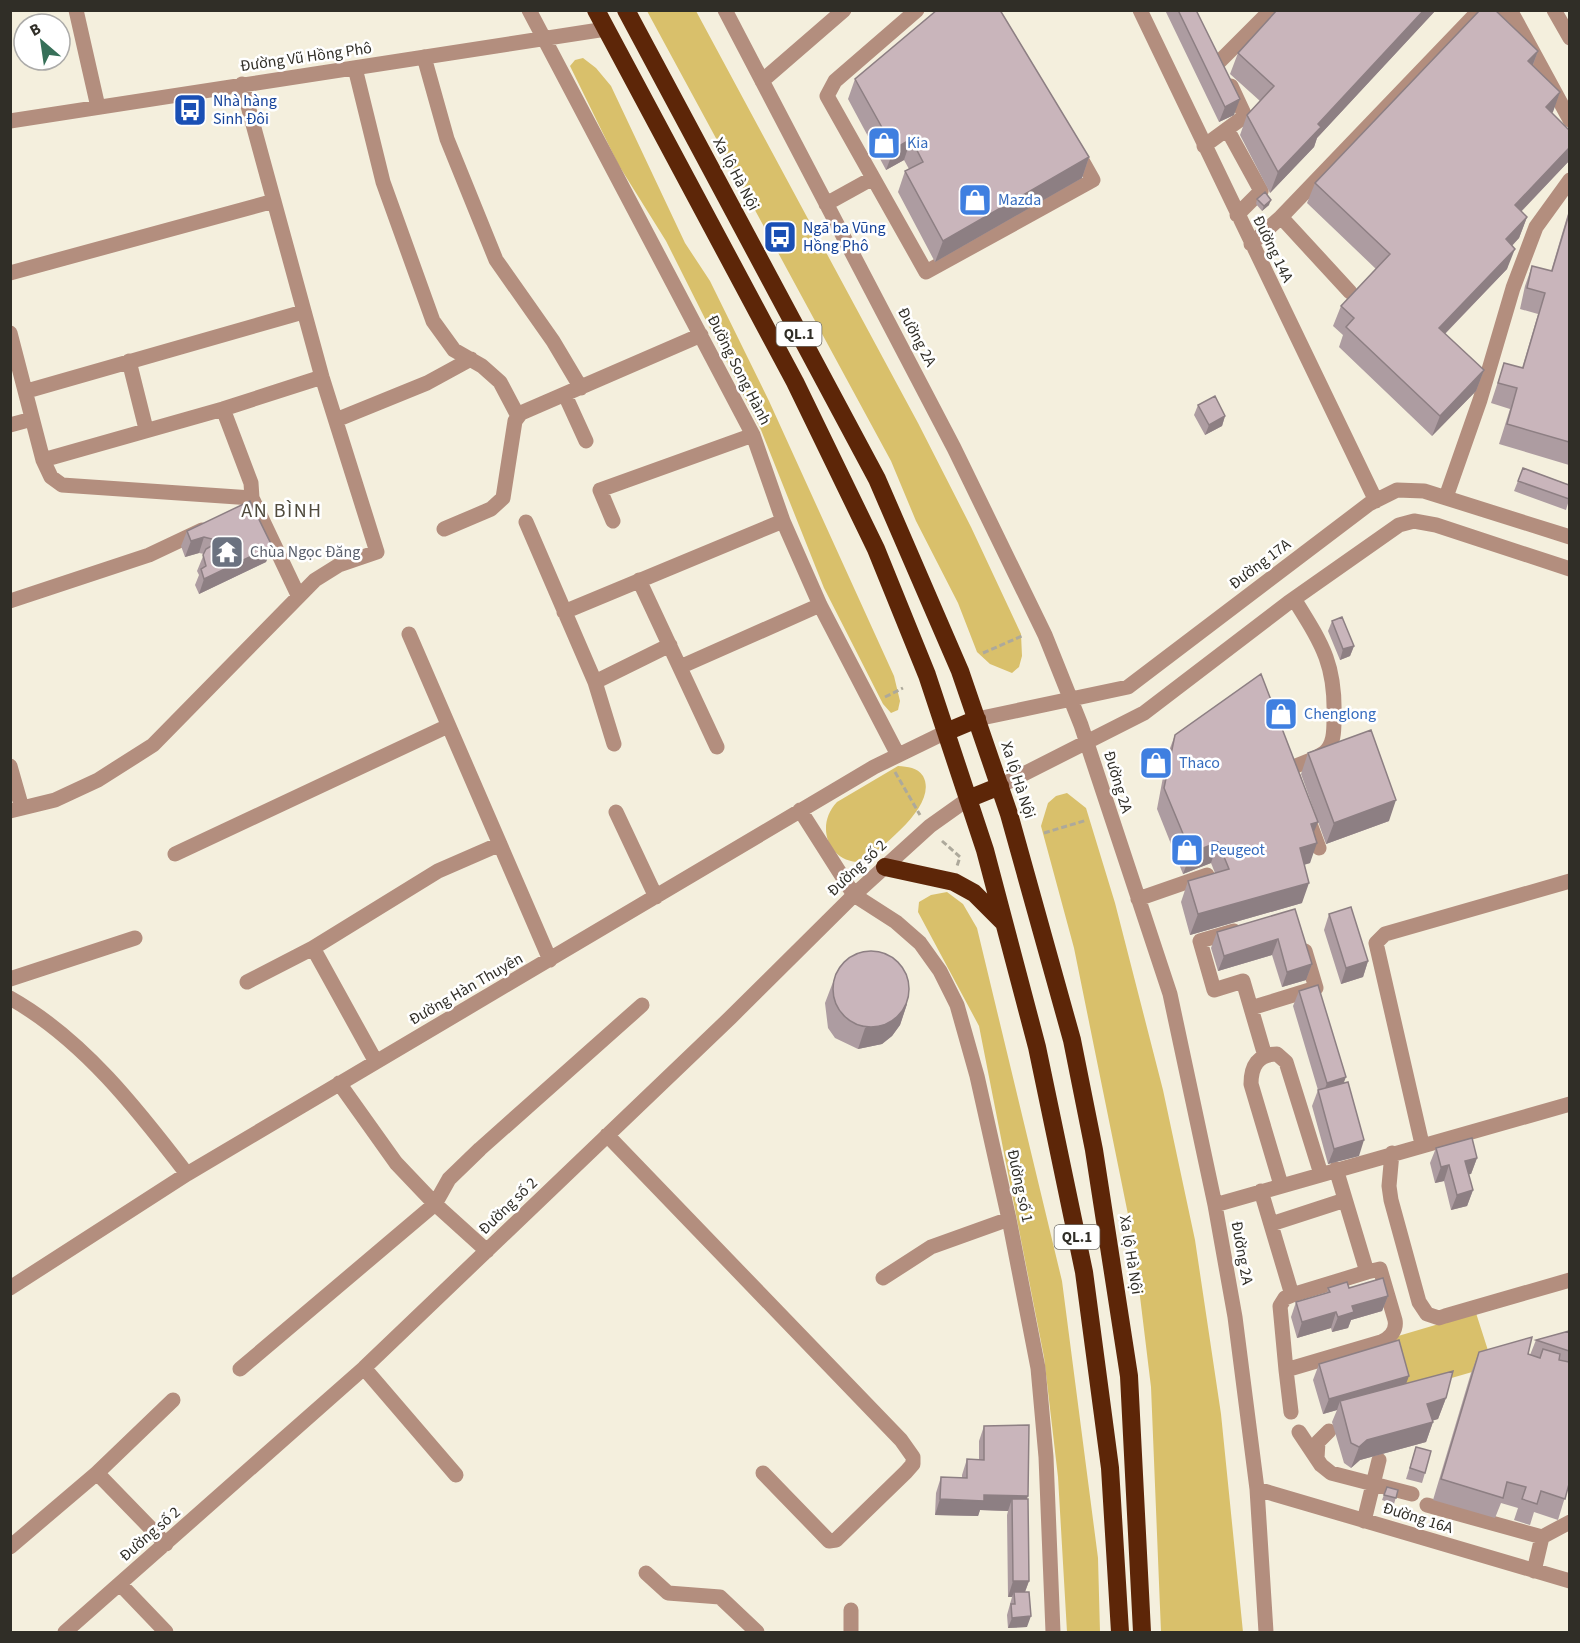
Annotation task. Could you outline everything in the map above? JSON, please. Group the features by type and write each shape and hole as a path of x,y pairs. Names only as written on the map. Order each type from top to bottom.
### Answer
{"highway":[{"name":"QL.1","path":"596,10 826,443 876,549 927,675 968,799 1006,925 1037,1047 1084,1272 1110,1468 1120,1632"},
{"name":"Xa lộ Hà Nội","path":"626,10 877,479 939,621 1000,786 1024,862 1072,1040 1094,1150 1129,1376 1142,1632"},
{"path":"946,732 977,719"},
{"path":"968,799 1000,786"},
{"path":"885,867 954,882 974,893 1006,925"}],"street":[{"path":"76,10 98,107"},
{"name":"Đường Song Hành","path":"530,10 753,435 783,521 820,605 898,755"},
{"name":"Đường 2A","path":"725,10 954,448 1045,635 1087,742 1173,1004 1215,1205 1235,1317 1257,1489 1266,1632"},
{"path":"762,81 844,10"},
{"path":"917,10 835,81 827,96 926,272 1093,180 1071,140"},
{"name":"Đường 14A","path":"1140,10 1376,501"},
{"path":"1204,146 1245,116 1216,57 1271,10"},
{"path":"1251,244 1281,217 1472,18 1486,10"},
{"path":"1505,10 1514,16 1569,120"},
{"path":"1554,10 1569,38"},
{"name":"Đường Vũ Hồng Phô","path":"10,121 606,29"},
{"path":"424,57 447,139 496,260 553,341 582,388"},
{"path":"355,68 384,182 433,321 454,350 471,359 500,382 518,416"},
{"path":"10,766 16,809 55,800 98,780 153,745 182,718 298,595 339,566 377,552 303,312 242,84"},
{"path":"1227,129 1261,191 1237,215"},
{"path":"826,204 873,178"},
{"path":"1446,497 1480,400 1513,288 1536,226 1569,180"},
{"path":"10,273 274,201"},
{"path":"1281,217 1350,291"},
{"path":"27,391 303,312"},
{"path":"10,333 27,391 43,460 51,477 62,485 253,501"},
{"path":"444,529 491,509 503,498 515,421 518,416 701,336"},
{"path":"336,420 427,383 471,359"},
{"path":"129,361 146,429"},
{"path":"43,460 146,429 223,410 322,377"},
{"path":"565,395 586,441"},
{"path":"223,410 251,483 253,501 298,595"},
{"path":"10,425 32,419"},
{"path":"613,521 600,490 753,435"},
{"name":"Đường 17A","path":"977,719 1128,687 1376,501 1397,490 1424,491 1446,497 1569,537"},
{"path":"234,515 253,501"},
{"path":"564,612 783,521"},
{"path":"1000,786 1144,713 1294,599 1399,525 1414,521 1436,525 1569,569"},
{"path":"526,522 595,682 614,744"},
{"path":"10,601 149,555 213,525"},
{"path":"639,580 717,747"},
{"path":"1294,599 1327,656 1334,684 1333,740 1325,752 1290,768 1319,848"},
{"path":"680,666 820,605"},
{"path":"409,634 550,960"},
{"path":"595,682 670,645"},
{"path":"175,854 448,726"},
{"name":"Đường Hàn Thuyên","path":"10,1288 187,1174 339,1083 800,810 898,755 946,732"},
{"name":"Đường số 2","path":"65,1632 364,1368 854,895 930,826 968,799"},
{"name":"Đường số 1","path":"800,810 854,895 896,922 920,943 940,971 957,1005 978,1076 1010,1219 1038,1368 1046,1457 1053,1632"},
{"path":"616,812 656,897"},
{"path":"247,982 313,948 438,871 500,844"},
{"path":"1138,899 1207,875"},
{"path":"1422,1144 1376,944 1385,934 1569,881"},
{"path":"1252,925 1200,941 1214,990 1243,981 1265,1056"},
{"path":"1251,1008 1316,988 1301,935"},
{"path":"10,979 135,938"},
{"path":"313,948 376,1062"},
{"path":"10,998 85,1056 146,1121 187,1174"},
{"path":"240,1369 435,1204 449,1179 642,1005"},
{"path":"1281,1185 1251,1084 1252,1069 1259,1059 1277,1054 1286,1062 1328,1172 1345,1200 1367,1272"},
{"path":"339,1083 396,1164 435,1204 487,1251"},
{"path":"1215,1205 1422,1144 1569,1104"},
{"path":"607,1135 901,1440 913,1457 913,1464 906,1472 836,1540 829,1542 763,1473"},
{"path":"1392,1153 1389,1186 1391,1200 1419,1302 1427,1314 1438,1318 1569,1280"},
{"path":"1261,1191 1292,1295"},
{"path":"1271,1224 1345,1200"},
{"path":"883,1278 931,1247 1010,1219"},
{"path":"1286,1370 1381,1342 1390,1336 1396,1326 1380,1269 1292,1295 1285,1298 1280,1306 1286,1370 1291,1412"},
{"path":"364,1368 456,1475"},
{"path":"10,1547 97,1473 173,1400"},
{"path":"1317,1458 1318,1442 1329,1431"},
{"path":"1299,1432 1317,1458 1331,1473 1412,1494"},
{"path":"1364,1521 1379,1460"},
{"path":"97,1473 166,1544"},
{"name":"Đường 16A","path":"1257,1489 1569,1581"},
{"path":"1427,1505 1542,1537 1569,1522"},
{"path":"1534,1571 1542,1537"},
{"path":"646,1573 668,1593 720,1597 757,1632"},
{"path":"120,1584 166,1632"},
{"path":"851,1610 851,1632"}],"path":[{"path":"983,653 1022,636"},
{"path":"879,700 903,688"},
{"path":"895,772 920,814"},
{"path":"1044,833 1088,820"},
{"path":"942,841 960,856"}],"shaded area":[{"path":"647,11 696,11 918,423 971,527 1021,634 1022,656 1019,667 1012,673 990,664 977,652 958,603 916,521 891,461"},
{"path":"583,58 596,68 611,86 685,243 710,281 769,401 894,676 900,701 898,710 891,713 883,704 824,588 761,430 666,241 618,164 570,66 575,60"},
{"path":"898,766 915,769 923,776 926,787 916,812 895,835 863,862 841,857 829,842 826,832 830,812 837,802"},
{"path":"1067,793 1086,808 1115,903 1163,1090 1195,1240 1221,1414 1243,1632 1161,1632 1151,1387 1133,1239 1074,948 1041,826 1048,803 1056,796"},
{"path":"947,892 963,904 977,928 1062,1281 1098,1558 1100,1632 1067,1632 1058,1477 1044,1357 979,1026 918,912 919,902 931,895"},
{"path":"1476,1313 1493,1366 1403,1392 1388,1339"}],"building":[{"path":"937,10 1000,10 1089,157 943,241 905,171 923,162 911,139 894,149 855,79"},
{"path":"1178,10 1196,10 1240,99 1225,107"},
{"path":"1277,10 1424,10 1318,124 1321,127 1278,172 1247,115 1274,86 1238,53"},
{"path":"1480,10 1495,10 1538,51 1528,61 1560,92 1546,107 1569,130 1569,148 1515,205 1527,217 1506,239 1515,249 1439,328 1484,370 1440,416 1346,327 1354,318 1341,306 1390,254 1315,183"},
{"path":"1265,192 1271,200 1264,206 1257,199"},
{"path":"1569,214 1569,442 1507,424 1517,388 1498,383 1504,363 1523,368 1545,293 1527,288 1532,266 1552,271"},
{"path":"1215,396 1225,416 1209,425 1198,405"},
{"path":"1523,468 1569,485 1569,499 1518,481"},
{"path":"250,501 272,546 204,579 201,569 206,566 203,555 206,549 213,545 212,539 204,537 191,541 187,531"},
{"path":"1342,617 1354,646 1343,649 1332,621"},
{"path":"1261,674 1318,822 1311,824 1317,843 1300,848 1309,883 1198,914 1188,881 1229,869 1218,842 1191,853 1164,788 1175,735"},
{"path":"1371,730 1396,800 1334,823 1308,753"},
{"path":"1351,907 1368,961 1346,968 1329,914"},
{"path":"1295,909 1312,964 1287,972 1278,939 1224,956 1217,932"},
{"path":"864,951 878,951 892,957 903,968 909,982 906,1004 898,1016 878,1027 864,1027 850,1021 839,1010 833,996 833,982 839,968 850,957"},
{"path":"1318,985 1346,1077 1327,1083 1299,991"},
{"path":"1348,1082 1364,1140 1334,1149 1318,1090"},
{"path":"1472,1138 1477,1158 1465,1161 1473,1190 1457,1195 1449,1165 1441,1167 1436,1148"},
{"path":"1383,1278 1388,1296 1352,1306 1354,1312 1338,1317 1336,1312 1302,1322 1296,1302 1330,1292 1328,1288 1347,1282 1349,1288"},
{"path":"1569,1331 1569,1351 1536,1340"},
{"path":"1532,1337 1528,1354 1540,1358 1543,1349 1560,1354 1559,1360 1569,1362 1569,1484 1565,1499 1541,1491 1537,1504 1522,1499 1526,1487 1507,1482 1503,1498 1441,1479 1479,1352"},
{"path":"1399,1340 1409,1376 1329,1399 1319,1364"},
{"path":"1453,1371 1446,1398 1427,1404 1433,1422 1367,1440 1359,1447 1351,1443 1340,1401"},
{"path":"1029,1425 1028,1496 984,1495 984,1501 940,1499 941,1477 967,1478 967,1459 984,1460 984,1426"},
{"path":"1416,1447 1431,1451 1425,1473 1410,1468"},
{"path":"1387,1487 1398,1490 1396,1498 1384,1495"},
{"path":"1012,1499 1028,1499 1029,1581 1013,1581"},
{"path":"1014,1592 1029,1592 1031,1616 1012,1618 1011,1604 1015,1604"}],"place":[{"name":"Nhà hàng Sinh Đôi","path":"190,110"},
{"name":"Kia","path":"884,143"},
{"name":"Mazda","path":"975,200"},
{"name":"Ngã ba Vũng Hồng Phô","path":"780,237"},
{"name":"Chùa Ngọc Đăng","path":"227,552"},
{"name":"Chenglong","path":"1281,714"},
{"name":"Thaco","path":"1156,763"},
{"name":"Peugeot","path":"1187,850"}],"district":[{"name":"AN BÌNH","path":"282,511"}]}
